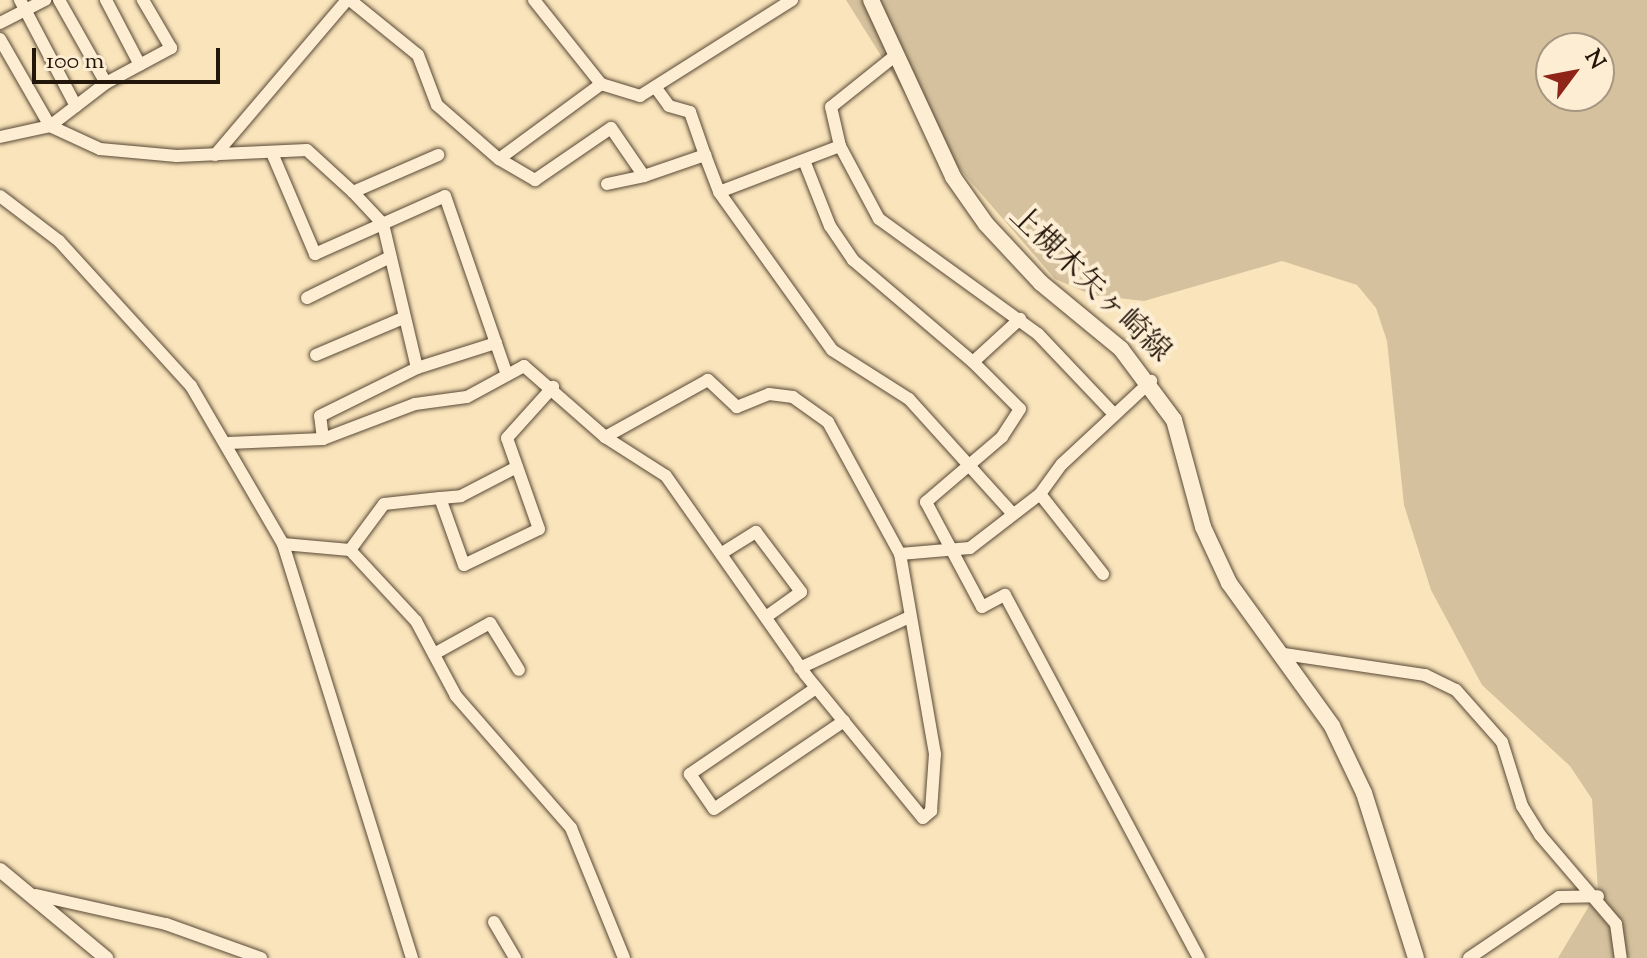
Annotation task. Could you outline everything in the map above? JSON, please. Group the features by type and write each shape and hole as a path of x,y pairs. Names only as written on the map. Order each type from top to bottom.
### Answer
{"main road":[{"name":"上槻木矢ヶ崎線","path":"871,0 953,177 986,224 1151,381 1174,420 1203,527 1229,583 1284,654 1364,793 1416,958"}],"street":[{"path":"0,23 22,5 45,0"},
{"path":"59,0 106,83"},
{"path":"106,0 140,65"},
{"path":"0,137 50,126 106,83 171,48 143,0"},
{"path":"215,155 349,0 418,55 437,105 499,159 535,180 611,128 644,176"},
{"path":"534,0 601,84 640,96 792,0"},
{"path":"22,5 76,106"},
{"path":"0,39 50,126 125,153 215,155 307,150 383,224 417,368"},
{"path":"896,55 831,107 840,146 879,219 1020,319 1113,413"},
{"path":"499,159 601,84"},
{"path":"656,88 669,106 690,112 719,192 832,350 909,399 1012,513"},
{"path":"719,192 805,163 840,146"},
{"path":"272,153 315,254 445,196 507,375"},
{"path":"353,192 438,155"},
{"path":"607,184 644,176 705,155"},
{"path":"805,163 830,226 853,260 973,362 1020,409 969,467 926,502 982,607 1005,595 1199,958"},
{"path":"0,196 118,300 228,443 283,544 412,958"},
{"path":"307,298 390,257"},
{"path":"316,355 403,318"},
{"path":"973,362 1020,319"},
{"path":"323,439 320,416 417,368 496,343"},
{"path":"228,443 323,439 415,404 467,397 524,366 553,387 605,437 666,476 800,668 923,818 931,811 935,754 907,618 900,554 828,422 793,397 769,394 737,407 708,380 605,437"},
{"path":"900,554 970,548 1040,494 1113,413 1151,381"},
{"path":"440,498 464,565 539,529 507,438 553,387"},
{"path":"350,550 384,504 461,496 517,467"},
{"path":"1040,494 1103,574"},
{"path":"722,553 756,532 801,592 766,617"},
{"path":"283,544 350,550 416,621 456,696 571,828 623,954 609,958"},
{"path":"800,668 907,618"},
{"path":"434,654 490,623 519,670"},
{"path":"1284,654 1425,675 1456,690 1502,742 1522,806 1540,835 1598,896 1616,924 1621,958"},
{"path":"816,688 690,774 714,809 844,721"},
{"path":"0,870 36,895 106,958"},
{"path":"36,895 166,924 261,958"},
{"path":"1469,958 1559,897 1598,896"},
{"path":"494,922 515,958"}],"shaded area":[{"path":"846,0 1647,0 1647,958 1558,958 1598,891 1592,799 1570,766 1482,685 1431,590 1404,505 1387,341 1376,308 1357,285 1282,261 1144,301 1092,295 1055,279 932,137"}]}
